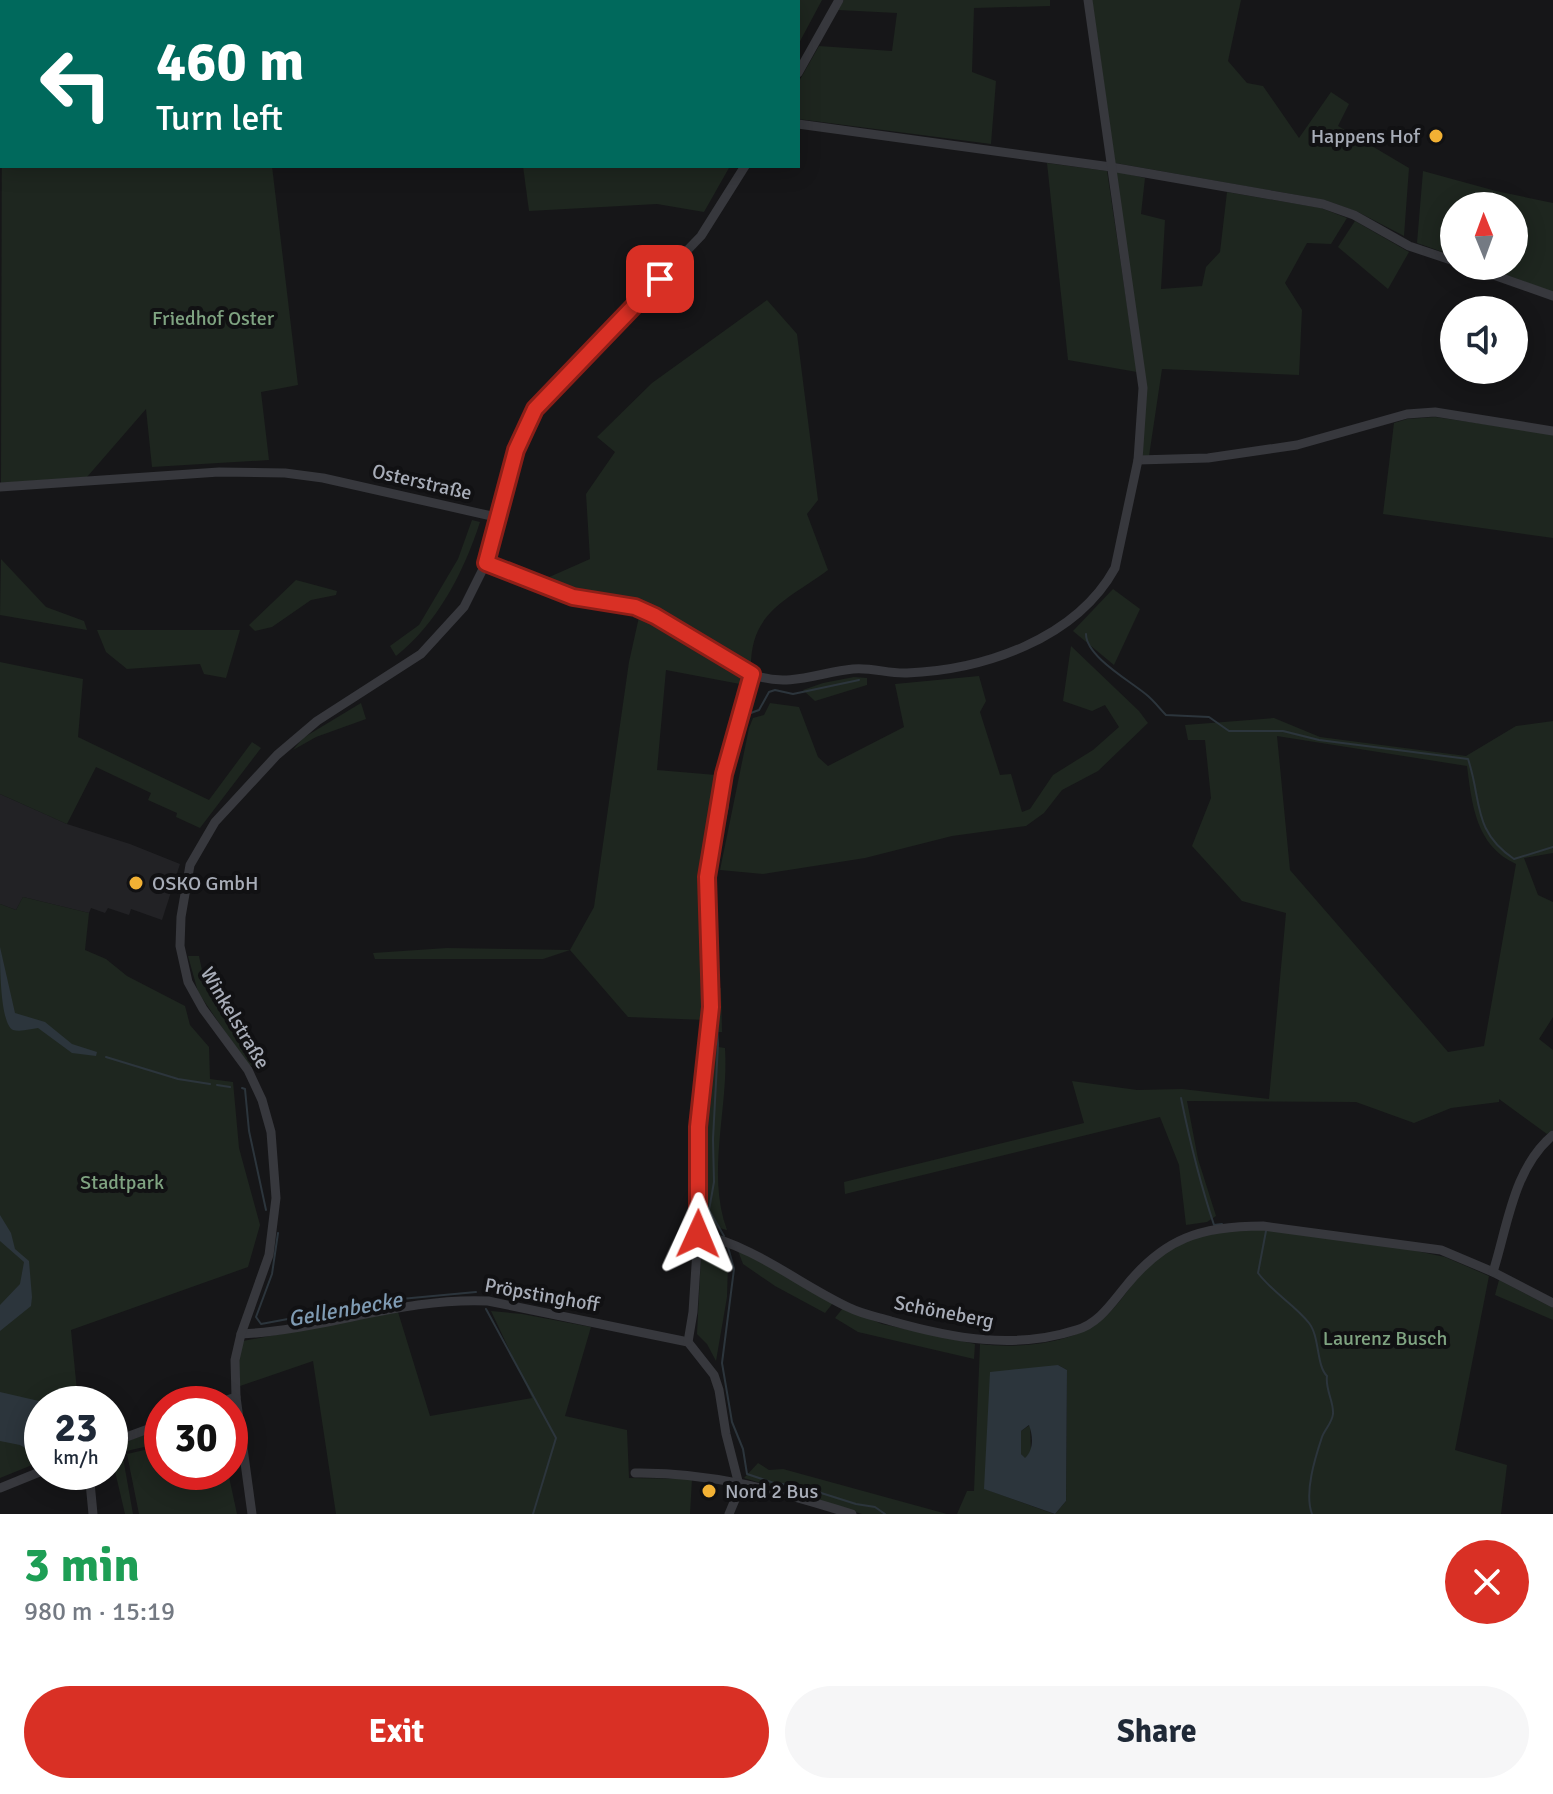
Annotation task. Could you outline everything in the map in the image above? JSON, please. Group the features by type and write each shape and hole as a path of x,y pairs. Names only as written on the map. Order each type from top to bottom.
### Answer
{"street":[{"path":"800,69 839,0"},
{"path":"486,563 573,597 635,607 752,674 776,680 795,680 856,668 905,674 953,668 1007,654 1062,627 1106,584 1115,568 1138,460 1143,388 1088,0"},
{"path":"800,124 1111,167 1323,204 1354,215 1409,246 1440,256"},
{"name":"Osterstraße","path":"0,487 219,472 285,473 323,478 496,517 516,450 535,409 701,236 744,168"},
{"path":"1508,280 1553,296"},
{"path":"1138,460 1208,458 1297,445 1407,414 1435,412 1553,431"},
{"name":"Winkelstraße","path":"236,1386 235,1360 241,1334 269,1255 276,1198 271,1132 262,1100 248,1070 203,1009 188,982 180,946 181,917 190,865 215,822 277,755 317,721 421,654 464,607 486,563 496,517"},
{"path":"729,1514 737,1495 738,1481 714,1375 688,1342 698,1234 698,1127 711,1007 707,877 724,774 752,674"},
{"path":"1493,1272 1518,1183 1528,1165 1553,1135"},
{"name":"Schöneberg","path":"698,1234 716,1237 757,1253 852,1309 904,1325 996,1342 1037,1339 1092,1324 1159,1251 1192,1235 1241,1226 1263,1226 1441,1250 1553,1303"},
{"name":"Pröpstinghoff","path":"241,1334 269,1333 457,1300 488,1301 688,1342"},
{"path":"635,1473 670,1473 738,1481 852,1514"},
{"path":"0,1488 24,1478"},
{"name":"Winkelstraße","path":"248,1485 252,1514"},
{"path":"91,1490 93,1514"}],"shaded area":[{"path":"0,794 67,824 180,864 162,920 131,909 129,915 108,908 105,913 91,908 89,913 23,897 16,910 0,904"},
{"path":"0,947 15,1013 45,1022 72,1044 97,1052 96,1056 72,1053 38,1028 13,1030 5,1017"},
{"path":"0,1215 11,1233 15,1249 29,1261 32,1297 31,1306 0,1331 0,1305 20,1284 24,1262 0,1241"},
{"path":"1058,1365 1067,1370 1066,1501 1055,1514 984,1489 990,1372","holes":["1029,1425 1031,1447 1025,1458 1021,1454 1021,1431"]},
{"path":"0,1392 24,1398 24,1447 0,1441"}],"green space":[{"path":"800,0 822,0 800,41"},
{"path":"844,0 1050,0 1050,6 974,8 972,72 996,81 991,144 800,119 800,79 819,46 892,51 897,13 838,10"},
{"path":"1092,0 1241,0 1228,61 1247,83 1263,86 1299,138 1331,92 1349,104 1338,126 1409,168 1404,236 1358,212 1325,200 1115,163"},
{"path":"1047,163 1107,171 1137,372 1068,360"},
{"name":"Friedhof Oster","path":"2,168 272,168 298,385 261,392 269,460 152,467 146,409 87,477 1,483"},
{"path":"523,168 729,168 704,212 657,204 529,211"},
{"path":"1116,171 1145,178 1141,214 1165,220 1161,289 1202,286 1206,267 1220,252 1227,192 1321,208 1347,218 1331,244 1307,243 1285,283 1302,310 1299,375 1162,369 1149,456 1142,456 1146,391"},
{"path":"1423,171 1501,192 1440,192 1440,251 1417,243"},
{"path":"1528,198 1553,203 1553,292 1520,280 1528,280"},
{"path":"1355,221 1409,252 1388,289 1338,247"},
{"path":"767,300 797,334 818,500 807,514 828,570 785,600 763,621 752,651 751,671 658,615 573,595 538,582 590,559 586,494 615,452 597,437 652,383"},
{"path":"1435,417 1553,434 1553,538 1383,514 1394,423"},
{"path":"472,520 480,522 466,560 447,596 424,629 396,656 390,646 419,625 458,559"},
{"path":"1,559 46,607 84,621 87,630 0,615"},
{"path":"296,580 337,591 336,595 311,600 272,627 255,631 249,625"},
{"path":"1113,589 1140,609 1114,665 1073,631"},
{"path":"639,617 724,662 741,677 740,684 666,670 657,770 716,775 700,883 706,1020 628,1017 570,950 594,907 629,662"},
{"path":"97,630 240,630 226,678 204,674 200,664 127,669 106,652"},
{"path":"1071,646 1148,723 1098,771 1062,790 1044,813 1026,826 952,836 865,858 763,874 720,870 749,728 753,718 764,715 770,703 799,707 818,757 828,766 904,727 895,684 979,676 986,701 980,712 1000,775 1011,774 1022,812 1030,809 1053,775 1093,750 1119,727 1105,705 1092,711 1063,701"},
{"path":"0,662 83,679 78,737 209,800 252,742 261,748 200,828 148,800 151,793 96,767 67,824 0,794"},
{"path":"854,677 867,678 867,685 815,701 803,690 823,683"},
{"path":"361,703 366,719 316,737 293,750 303,738"},
{"path":"1274,718 1320,737 1466,756 1516,726 1553,721 1553,853 1524,858 1538,895 1553,902 1553,1017 1539,1039 1553,1050 1553,1130 1547,1134 1499,1099 1499,1102 1451,1108 1414,1123 1356,1102 1187,1101 1198,1159 1216,1216 1207,1222 1186,1225 1179,1165 1160,1117 845,1194 844,1182 1084,1123 1072,1081 1137,1090 1182,1089 1269,1099 1286,913 1242,901 1192,846 1211,798 1205,740 1188,740 1185,725","holes":["1277,736 1467,766 1478,823 1492,847 1516,864 1484,1046 1448,1052 1290,870"]},
{"name":"Stadtpark","path":"23,897 89,913 85,950 106,959 127,976 185,1006 190,1025 209,1047 210,1079 233,1082 239,1148 260,1225 248,1267 71,1330 77,1386 24,1386 24,1468 0,1478 0,904 16,910"},
{"path":"447,948 570,950 543,959 375,959 373,953"},
{"path":"188,956 199,956 204,980 254,1053 254,1067 247,1064 198,992"},
{"path":"721,988 722,1032 712,1032 713,989"},
{"path":"712,1046 725,1048 718,1185 727,1230 703,1224"},
{"name":"Laurenz Busch","path":"1236,1229 1268,1230 1407,1249 1445,1257 1489,1276 1455,1450 1507,1465 1501,1514 1055,1514 1066,1501 1067,1370 1058,1365 985,1489 1054,1514 957,1514 967,1491 974,1491 980,1344 1030,1345 1081,1332 1108,1314 1161,1254 1188,1241"},
{"path":"702,1237 719,1241 728,1264 727,1297 716,1361 707,1344 697,1334"},
{"path":"737,1248 833,1303 825,1313 775,1286 743,1264"},
{"path":"1499,1280 1553,1308 1553,1320 1495,1295"},
{"path":"843,1308 882,1324 975,1344 974,1359 858,1332 835,1318"},
{"path":"491,1311 591,1327 565,1416 627,1430 629,1478 692,1479 690,1514 336,1514 313,1361 240,1386 238,1358 243,1341 398,1312 430,1416 532,1398"},
{"path":"1030,1425 1031,1452 1025,1459 1021,1454 1021,1431"},
{"path":"144,1435 144,1447 128,1451 128,1441"},
{"path":"144,1450 144,1490 232,1490 237,1514 139,1514 128,1454"},
{"path":"758,1463 769,1470 783,1469 947,1514 862,1514 744,1478"},
{"path":"128,1486 133,1514 125,1514 119,1490 128,1490"}],"waterway":[{"path":"1086,634 1088,643 1101,660 1148,696 1166,715 1209,717 1229,731 1283,731 1319,740 1468,759 1480,814 1491,837 1501,848 1514,859 1553,847"},
{"path":"714,870 728,806 727,794 748,714 759,710 769,692 775,690 793,694 859,680"},
{"path":"715,988 718,1044 714,1182 709,1210 724,1236"},
{"name":"Gellenbecke","path":"106,1057 178,1079 210,1084"},
{"name":"Gellenbecke","path":"217,1085 230,1087"},
{"name":"Gellenbecke","path":"242,1088 245,1089 249,1131 266,1210"},
{"path":"1181,1098 1214,1225 1222,1224"},
{"path":"1266,1231 1258,1273 1309,1323 1327,1376 1333,1409 1311,1476 1309,1496 1312,1514"},
{"name":"Gellenbecke","path":"278,1233 272,1274 256,1317 261,1324 390,1300 476,1292"},
{"path":"728,1247 734,1269 722,1363 732,1422 743,1449 747,1474 875,1507 885,1514"},
{"name":"Gellenbecke","path":"486,1309 556,1438 533,1514"}],"place":[{"name":"Happens Hof","path":"1436,136"},
{"name":"OSKO GmbH","path":"136,883"},
{"name":"Nord 2 Bus","path":"709,1491"}],"route":[{"path":"660,279 535,409 516,450 486,563 573,597 635,607 752,674 724,774 707,877 711,1007 698,1127 698,1234"}]}
